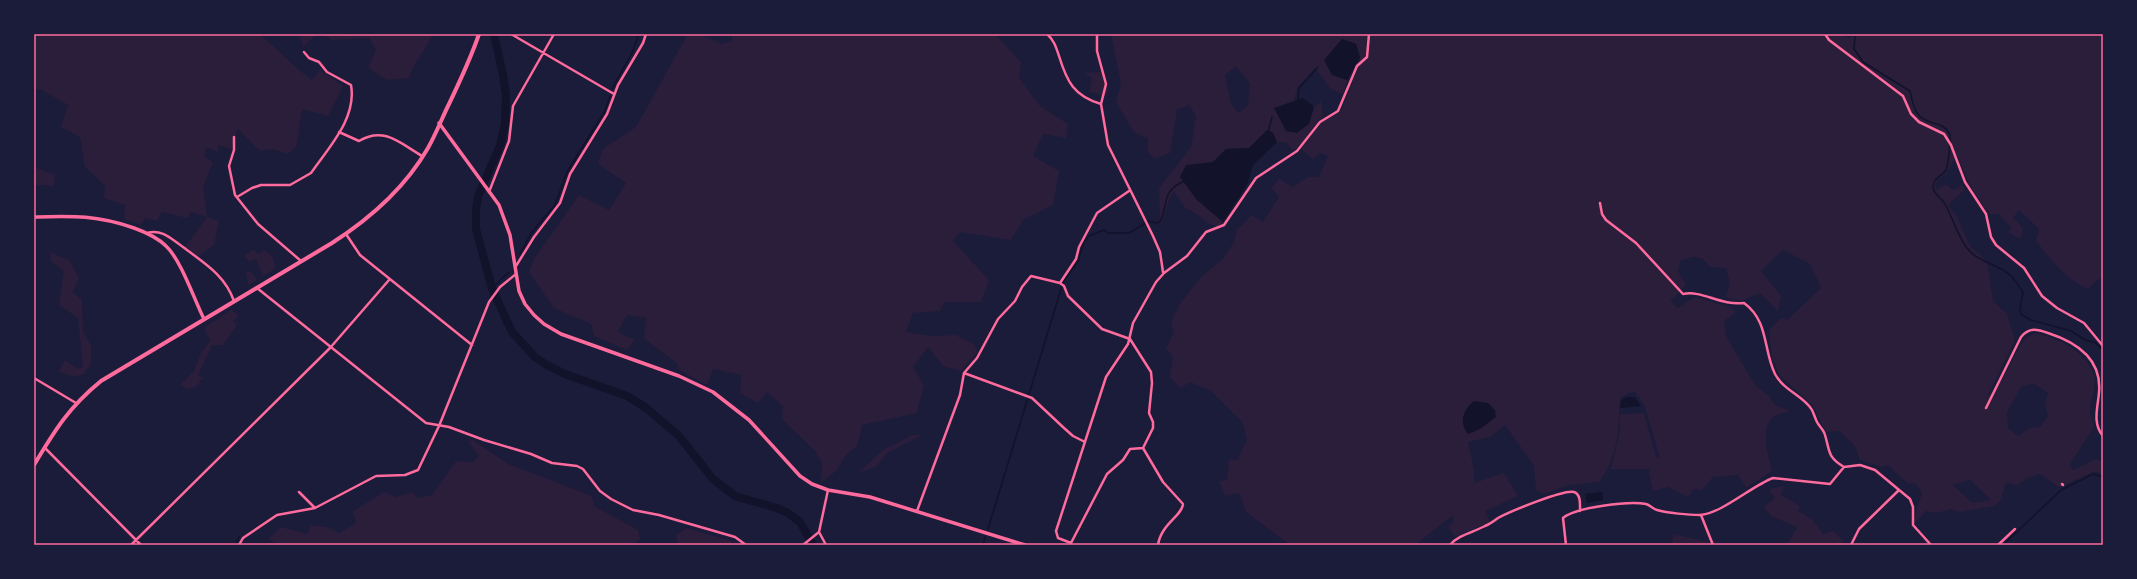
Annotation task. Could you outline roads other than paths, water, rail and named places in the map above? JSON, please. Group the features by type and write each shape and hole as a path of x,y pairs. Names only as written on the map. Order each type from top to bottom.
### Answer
{"main road":[{"path":"34,464 76,403 101,381 346,234 384,204 402,185 422,156 440,123 479,34"},
{"path":"440,123 478,178 499,205 506,220 516,266 519,291 534,315 544,324 561,334 679,376 712,392 749,420 800,476 812,484 828,490 870,497 1025,545"},
{"path":"34,217 74,216 100,218 147,233 166,246 174,256 204,319"}],"street":[{"path":"511,34 614,94"},
{"path":"489,192 509,141 513,106 554,34"},
{"path":"516,266 534,237 560,203 570,174 608,114 614,94 646,34"},
{"path":"1047,34 1056,45 1072,86 1078,94 1088,100 1101,104"},
{"path":"1097,34 1097,50 1106,84 1101,104 1108,145 1129,191 1153,236 1160,252 1164,273"},
{"path":"1143,448 1130,449 1123,460 1107,474 1071,544 1058,538 1056,531 1106,377 1130,339 1133,323 1164,273 1187,256 1206,232 1224,225 1256,178 1297,151 1320,122 1338,111 1357,66 1367,57 1369,34"},
{"path":"1825,34 1829,40 1903,96 1911,114 1919,122 1944,134 1951,145 1965,182 1986,214 1991,237 1996,245 2024,268 2042,296 2057,308 2084,323 2103,346"},
{"path":"237,197 252,188 262,185 290,185 306,177 311,173 340,132 349,115 352,92 350,85 327,72 319,62 309,58 304,52"},
{"path":"340,132 359,141 368,136 386,135 422,156"},
{"path":"234,137 234,150 229,166 235,195 258,224 301,261"},
{"path":"1060,283 1076,259 1079,248 1097,213 1129,191"},
{"path":"1600,203 1602,214 1606,220 1636,243 1683,294 1691,293 1731,305 1744,303 1753,310 1767,340 1770,360 1776,374 1785,387 1812,409 1817,422 1825,434 1830,454 1837,464 1844,468"},
{"path":"147,233 155,231 167,234 210,265 227,286 234,301"},
{"path":"346,234 360,256 472,345"},
{"path":"238,545 243,538 277,515 315,508 376,476 405,475 414,472 426,454 439,426 493,296 500,287 517,274"},
{"path":"917,511 960,395 964,373 980,353 998,319 1015,301 1027,278 1035,275 1060,283 1064,286 1068,296 1102,329 1130,339 1151,372 1152,383 1149,414 1153,422 1153,428 1143,448"},
{"path":"131,545 330,348 389,280"},
{"path":"257,288 330,348 418,417 431,425 449,427 484,440 531,454 552,463 577,466 583,469 600,491 611,499 633,510 659,515 735,538 746,545"},
{"path":"1986,408 2021,337 2025,332 2032,329 2039,330 2071,341 2095,364 2099,376 2096,421 2103,436"},
{"path":"964,373 1030,397 1073,436 1085,442"},
{"path":"34,378 76,403"},
{"path":"44,448 141,545"},
{"path":"1143,448 1162,482 1183,504 1180,511 1162,531 1158,545"},
{"path":"1566,545 1563,518 1580,511 1616,505 1648,504 1656,510 1701,515 1747,493 1766,480 1773,478 1830,484 1844,468 1860,465 1868,466 1910,499 1913,507 1913,525 1931,545"},
{"path":"802,545 818,532 828,490"},
{"path":"1851,545 1859,529 1899,490"},
{"path":"1450,545 1459,537 1487,526 1514,510 1536,503 1555,494 1572,491 1576,493 1579,497 1580,511"},
{"path":"299,492 315,508"},
{"path":"1701,515 1713,545"},
{"path":"1998,545 2015,529"},
{"path":"818,532 826,545"}],"waterway":[{"path":"494,34 506,95 505,123 500,146 478,196 476,209 476,229 492,288 512,332 535,357 547,365 565,374 627,396 645,407 679,436 713,479 735,496 777,508 788,513 800,522 813,545"},
{"path":"612,89 632,53 639,34"},
{"path":"1853,34 1855,36 1854,49 1863,62 1910,91 1914,106 1919,116 1945,128 1948,131 1950,135 1948,163 1946,170 1934,181 1933,189 1944,202 1960,238 1967,248 1976,257 2000,268 2014,279 2023,292 2020,310 2022,315 2031,320 2071,331 2085,340 2096,343 2103,351"},
{"path":"1298,102 1299,88 1318,67"},
{"path":"520,254 532,232 555,205 567,172 605,111 610,96"},
{"path":"1268,132 1272,117"},
{"path":"988,529 1061,289 1064,281 1078,261 1084,242 1089,236 1104,230 1108,233 1129,233 1149,221 1155,223 1160,222 1169,194 1172,189 1184,181"},
{"path":"492,288 509,272"},
{"path":"2003,545 2061,490 2093,474 2103,477"},
{"path":"235,545 239,537"},
{"path":"983,545 985,537"}]}
